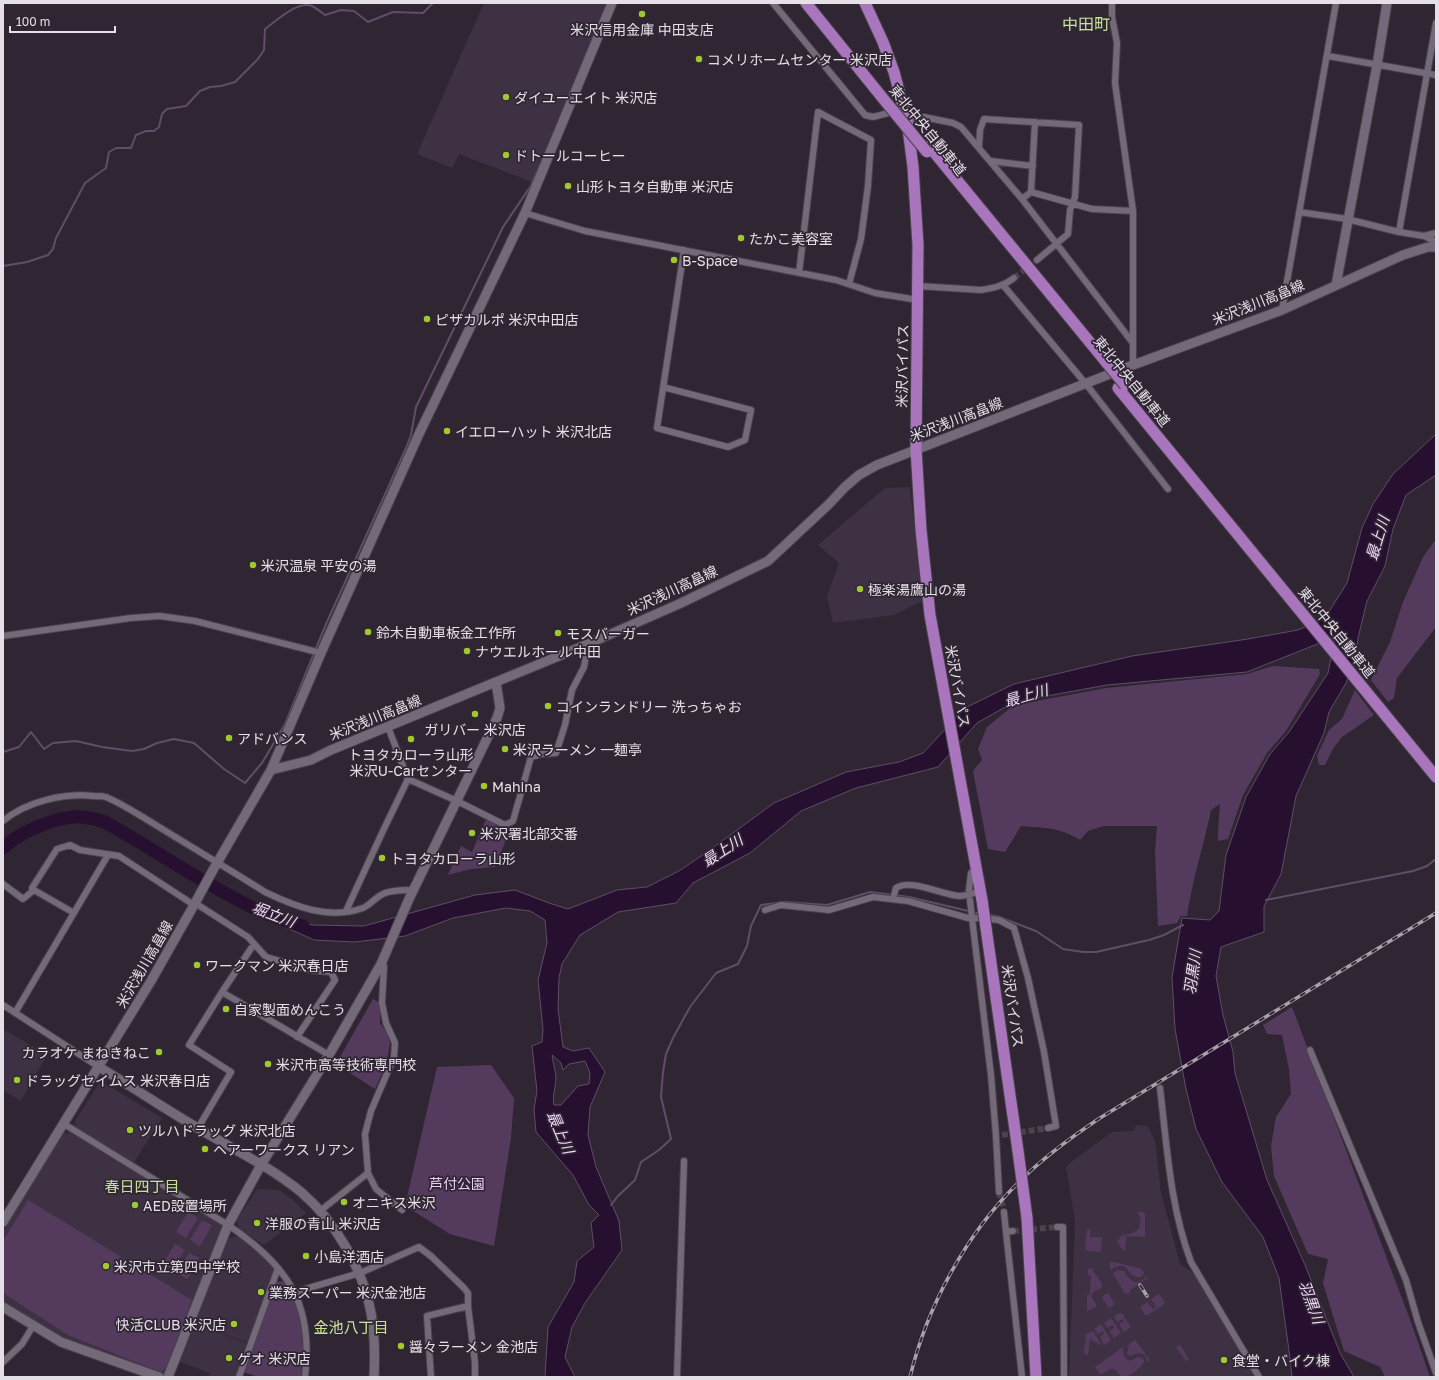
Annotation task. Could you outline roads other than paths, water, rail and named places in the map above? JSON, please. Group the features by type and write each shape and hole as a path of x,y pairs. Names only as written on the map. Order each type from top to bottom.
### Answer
{"highway":[{"name":"東北中央自動車道","path":"806,3 882,93 1121,387 1436,769"},
{"name":"東北中央自動車道","path":"813,3 882,93"},
{"name":"米沢バイパス","path":"865,3 889,60 904,109 913,167 918,245 916,449 920,523 930,615 982,896 1018,1151 1027,1218 1036,1377"},
{"name":"東北中央自動車道","path":"1243,535 1436,777"}],"street":[{"path":"271,770 321,653 419,434 525,213 612,3"},
{"path":"773,3 865,115 873,117 904,109"},
{"path":"1112,3 1112,17 1117,43 1115,83 1133,212 1133,365"},
{"path":"1282,310 1328,56 1336,3"},
{"path":"1336,285 1387,3"},
{"path":"1399,232 1436,23"},
{"path":"1328,56 1436,75"},
{"path":"799,273 818,112 871,140 868,186 861,238 849,284"},
{"path":"907,122 924,117 958,125 979,147 1022,199 1133,343"},
{"path":"979,147 980,130 984,119 1079,125 1075,197 1070,210 1068,234 1037,260"},
{"path":"1022,199 1031,192 1035,122"},
{"path":"991,161 1032,166"},
{"path":"1031,192 1092,209 1133,212"},
{"path":"1300,212 1424,236 1436,242"},
{"path":"525,213 585,231 836,280 875,294 918,300"},
{"path":"1424,236 1436,233"},
{"name":"米沢浅川高畠線","path":"3,1222 151,981 215,866 271,770 311,760 331,750 588,644 680,604 768,561 824,509 845,487 859,475 877,465 1133,365 1282,310 1403,255 1428,247 1436,247"},
{"path":"663,387 751,410 745,440 728,447 657,428 663,387 684,250"},
{"path":"918,286 981,290 1003,285 1014,278"},
{"path":"1003,285 1086,384 1168,489"},
{"path":"3,636 130,618 160,616 195,621 321,653"},
{"path":"388,727 408,780 457,801 504,825 513,820 531,757 542,754 556,753 565,725 572,690 584,667 588,644"},
{"path":"168,1377 228,1225 261,1165 329,1056 381,964 409,899 497,718 500,708 496,682"},
{"path":"346,912 408,780"},
{"path":"3,822 10,816 50,799 84,795 105,797 141,817 215,866 265,892 301,908 320,912 346,912 364,907 385,893 414,890"},
{"path":"34,890 32,888 57,848 70,845 80,850 119,856 248,937 266,957 310,970 331,972 335,980 296,1037"},
{"path":"15,1013 108,855"},
{"path":"969,890 971,873 976,868"},
{"path":"3,884 23,899 34,890"},
{"path":"893,896 896,888 901,884 916,885 928,890 960,896 982,896"},
{"path":"34,890 74,913"},
{"path":"765,910 781,905 829,910 868,897 893,896 908,902 968,918 972,916 986,922 999,920 1014,928 1028,978 1044,1052 1056,1126 1048,1128"},
{"path":"970,902 999,1135 999,1192"},
{"path":"198,1128 231,1072 189,1045 254,944"},
{"path":"381,964 384,966 382,1003 386,1023 395,1043 394,1057 371,1111 365,1134 368,1173 376,1189 402,1210"},
{"path":"222,992 329,1056"},
{"path":"3,1005 99,1067 285,1180 320,1211 338,1235 360,1273 372,1318 374,1377"},
{"path":"1310,1050 1406,1280 1418,1322 1436,1373"},
{"path":"1160,1088 1173,1200 1191,1262 1259,1377"},
{"path":"64,1124 228,1225 259,1247 278,1268 295,1292 303,1313 307,1331 308,1346 305,1377"},
{"path":"677,1377 684,1161"},
{"path":"320,1211 368,1173"},
{"path":"1004,1212 1009,1231 1022,1377"},
{"path":"1057,1227 1063,1227 1064,1377"},
{"path":"295,1292 360,1273 419,1247 432,1257 468,1293 475,1377"},
{"path":"239,1377 278,1268"},
{"path":"431,1377 427,1316 468,1306"},
{"path":"3,1307 61,1342 159,1377"},
{"path":"3,1362 22,1344 33,1326"}],"water":[{"path":"1436,434 1436,475 1406,495 1393,529 1385,566 1367,601 1358,638 1356,655 1346,683 1329,712 1324,733 1296,796 1281,874 1264,906 1264,932 1221,947 1216,976 1223,1015 1233,1052 1235,1073 1267,1180 1305,1265 1340,1353 1354,1377 1292,1377 1279,1278 1263,1237 1222,1182 1196,1129 1186,1089 1175,1029 1172,977 1182,918 1210,920 1219,911 1226,855 1246,797 1270,754 1289,732 1328,673 1335,637 1247,672 1107,685 1014,702 977,723 938,767 856,788 801,811 750,853 693,883 676,903 618,912 580,935 562,964 559,978 558,1009 563,1047 573,1051 589,1048 605,1072 590,1107 588,1135 596,1167 619,1221 622,1250 585,1303 572,1327 565,1357 575,1377 545,1377 548,1327 574,1282 577,1261 594,1247 591,1223 599,1215 589,1205 573,1175 536,1132 534,1109 537,1091 532,1046 542,1042 543,1029 538,980 547,943 545,920 530,911 506,908 453,918 405,936 355,942 314,940 263,917 313,925 364,926 475,895 515,890 568,909 617,890 647,887 679,871 774,803 846,772 899,762 923,753 965,708 1014,684 1132,656 1298,630 1325,618 1347,583 1362,528 1373,504 1393,474","holes":["552,1055 561,1063 563,1070 569,1064 585,1061 590,1073 589,1084 578,1086 561,1105 554,1105 553,1098 556,1077"]}],"waterway":[{"path":"3,266 27,262 48,255 53,249 56,238 85,183 106,168 109,152 116,148 131,148 136,135 146,131 154,131 159,127 162,114 167,109 186,106 200,91 210,87 235,82 258,59 264,50 265,29 287,12 306,5 312,6 325,15 341,10 354,11 368,22 393,12 423,13 433,3"},
{"path":"3,752 19,747 31,732 44,749 53,743 76,741 102,747 132,751 144,749 157,743 174,739 194,743 224,769 245,783 262,763 285,724 326,624 406,448 411,435 416,407 503,227 530,187 541,163"},
{"name":"堀立川","path":"3,848 30,830 52,821 74,817 84,817 98,820 105,822 244,903 279,919 303,926"},
{"path":"1266,900 1413,871 1427,866 1436,859"},
{"path":"611,1205 635,1180 641,1162 659,1150 671,1139 661,1097 666,1054 690,1007 716,973 738,964 747,946 751,926 761,905 786,902 827,905 870,892 909,897 981,914"},
{"path":"989,915 997,916 1036,931 1063,949 1083,952 1096,952 1149,940 1164,935 1183,925"}],"tunnel":[{"path":"1014,278 1037,260"},
{"path":"1002,1135 1048,1128"},
{"path":"999,1192 1004,1212"},
{"path":"1013,1231 1057,1227"}],"railway":[{"path":"910,1377 917,1351 927,1325 950,1274 980,1227 1016,1185 1035,1166 1100,1118 1436,913"},
{"path":"1140,1285 1147,1296"}],"place":[{"name":"米沢信用金庫 中田支店","path":"642,14"},
{"name":"コメリホームセンター 米沢店","path":"699,59"},
{"name":"ダイユーエイト 米沢店","path":"506,97"},
{"name":"ドトールコーヒー","path":"506,155"},
{"name":"山形トヨタ自動車 米沢店","path":"568,186"},
{"name":"たかこ美容室","path":"741,238"},
{"name":"B-Space","path":"674,260"},
{"name":"ピザカルポ 米沢中田店","path":"427,319"},
{"name":"イエローハット 米沢北店","path":"447,431"},
{"name":"米沢温泉 平安の湯","path":"253,565"},
{"name":"極楽湯鷹山の湯","path":"860,589"},
{"name":"鈴木自動車板金工作所","path":"368,632"},
{"name":"モスバーガー","path":"558,633"},
{"name":"ナウエルホール中田","path":"467,651"},
{"name":"コインランドリー 洗っちゃお","path":"548,706"},
{"name":"ガリバー 米沢店","path":"475,714"},
{"name":"アドバンス","path":"229,738"},
{"name":"トヨタカローラ山形 米沢U-Carセンター","path":"411,739"},
{"name":"米沢ラーメン 一麺亭","path":"505,749"},
{"name":"Mahina","path":"484,786"},
{"name":"米沢署北部交番","path":"472,833"},
{"name":"トヨタカローラ山形","path":"382,858"},
{"name":"ワークマン 米沢春日店","path":"197,965"},
{"name":"自家製面めんこう","path":"226,1009"},
{"name":"カラオケ まねきねこ","path":"159,1052"},
{"name":"米沢市高等技術専門校","path":"268,1064"},
{"name":"ドラッグセイムス 米沢春日店","path":"17,1080"},
{"name":"ツルハドラッグ 米沢北店","path":"130,1130"},
{"name":"ヘアーワークス リアン","path":"205,1149"},
{"name":"オニキス米沢","path":"344,1202"},
{"name":"AED設置場所","path":"135,1205"},
{"name":"洋服の青山 米沢店","path":"257,1223"},
{"name":"小島洋酒店","path":"306,1256"},
{"name":"米沢市立第四中学校","path":"106,1266"},
{"name":"業務スーパー 米沢金池店","path":"261,1292"},
{"name":"快活CLUB 米沢店","path":"234,1324"},
{"name":"醤々ラーメン 金池店","path":"401,1346"},
{"name":"ゲオ 米沢店","path":"229,1358"},
{"name":"食堂・バイク棟","path":"1224,1360"}],"district":[{"name":"中田町","path":"1086,24"},
{"name":"春日四丁目","path":"142,1186"},
{"name":"金池八丁目","path":"351,1327"}],"water label":[{"name":"最上川","path":"1377,538"},
{"name":"最上川","path":"1026,695"},
{"name":"最上川","path":"722,850"},
{"name":"羽黒川","path":"1192,972"},
{"name":"最上川","path":"561,1132"},
{"name":"羽黒川","path":"1312,1302"}],"park label":[{"name":"芦付公園","path":"457,1183"}]}
